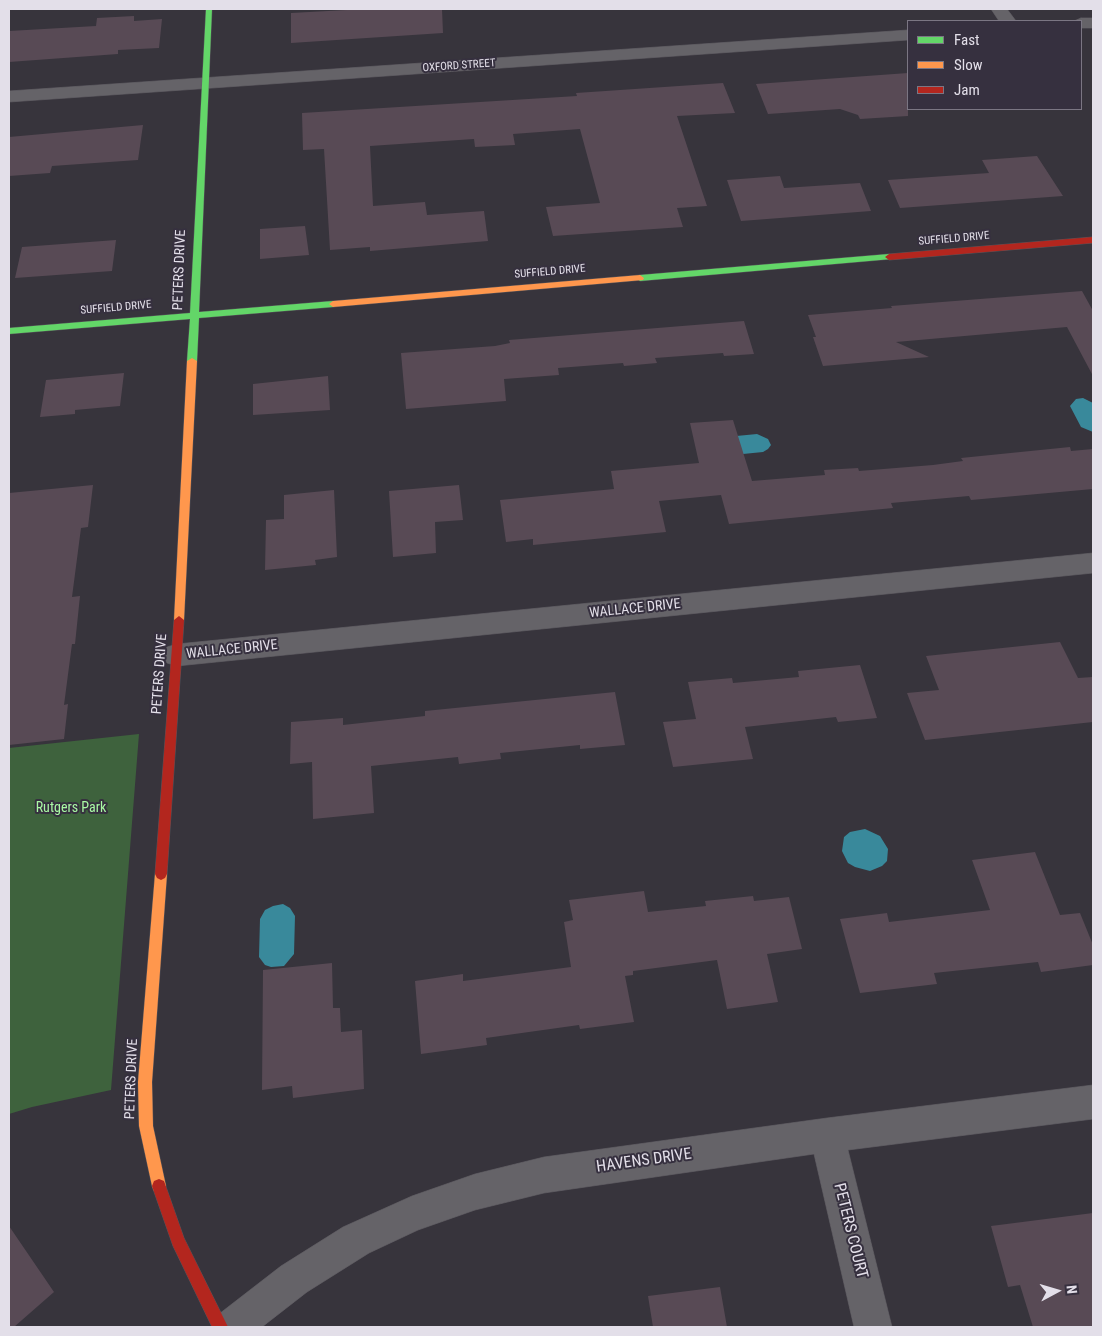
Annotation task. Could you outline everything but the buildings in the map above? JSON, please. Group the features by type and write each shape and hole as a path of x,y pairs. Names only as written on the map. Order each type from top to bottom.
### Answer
{"street":[{"name":"PETERS DRIVE","path":"208,9 177,655 145,1082 146,1126 155,1174 178,1241 220,1327"},
{"path":"999,9 1006,20"},
{"name":"OXFORD STREET","path":"9,97 907,35"},
{"name":"SUFFIELD DRIVE","path":"9,331 1093,240"},
{"name":"WALLACE DRIVE","path":"177,655 1093,563"},
{"name":"HAVENS DRIVE","path":"232,1327 294,1279 356,1240 412,1214 475,1192 544,1175 827,1135 1093,1102"},
{"name":"PETERS COURT","path":"827,1135 873,1327"}],"green space":[{"name":"Rutgers Park","path":"139,734 111,1090 32,1107 9,1114 9,748"}],"water":[{"path":"1083,398 1093,403 1093,432 1081,427 1070,406 1076,399"},
{"path":"757,434 768,439 771,445 768,449 763,452 733,455 726,437"},
{"path":"865,829 880,836 888,849 887,861 882,866 870,871 848,863 842,851 844,837 850,832"},
{"path":"283,904 290,908 295,916 294,954 284,966 271,967 265,965 259,957 260,919 265,910"}],"traffic: fast":[{"path":"192,361 209,9"},
{"path":"640,278 889,257"},
{"path":"9,331 333,304"}],"traffic: slow":[{"path":"333,304 640,278"},
{"path":"179,620 192,361"},
{"path":"159,1186 146,1126 145,1082 161,874"}],"traffic: jam":[{"path":"889,257 1093,240"},
{"path":"161,874 179,620"},
{"path":"159,1186 178,1241 220,1327"}]}
